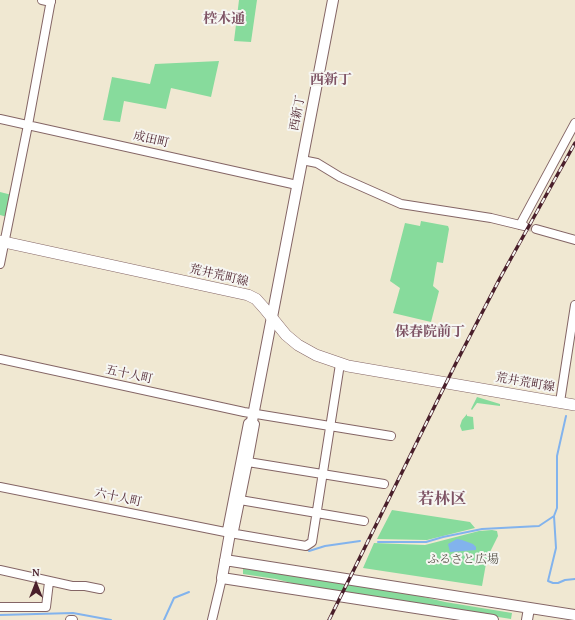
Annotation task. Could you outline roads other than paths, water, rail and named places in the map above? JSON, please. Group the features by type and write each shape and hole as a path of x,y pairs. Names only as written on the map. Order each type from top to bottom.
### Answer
{"main road":[{"name":"荒井荒町線","path":"2,241 248,295 256,299 286,335 316,355 340,364 575,405"}],"street":[{"path":"0,264 2,241 28,125 51,1 42,0"},
{"name":"西新丁","path":"253,417 333,0"},
{"name":"成田町","path":"0,119 297,185"},
{"path":"302,160 317,163 340,177 401,204 491,218 522,225 575,123"},
{"path":"536,229 575,240"},
{"path":"560,402 575,305"},
{"name":"五十人町","path":"0,360 253,417 330,426 391,436"},
{"name":"六十人町","path":"0,487 230,533 306,546 312,542 340,364"},
{"path":"230,533 234,532 248,462 255,424 253,417"},
{"path":"212,620 222,578 230,533 227,530 248,423 253,417"},
{"path":"248,462 384,484"},
{"path":"240,500 364,521"},
{"path":"225,560 575,615"},
{"path":"0,570 48,582 100,589"},
{"path":"222,578 493,620"},
{"path":"0,607 46,607 48,582"},
{"path":"527,620 529,608"}],"water":[{"path":"457,539 473,544 476,547 476,550 450,552 448,544"}],"waterway":[{"path":"566,416 557,456 557,508 554,516 556,548 548,581 558,583 565,580 575,579"},
{"path":"378,542 426,542 482,529 539,526 554,516"},
{"path":"309,551 325,546 360,541"},
{"path":"164,620 174,598 189,592"},
{"path":"0,615 73,613 111,620"}],"tunnel":[{"path":"524,226 536,229"}],"railway":[{"path":"329,620 456,363 499,280 575,143"}],"district":[{"name":"椌木通","path":"224,19"},
{"name":"西新丁","path":"331,80"},
{"name":"保春院前丁","path":"430,332"},
{"name":"若林区","path":"442,500"}],"park label":[{"name":"ふるさと広場","path":"463,560"}]}
